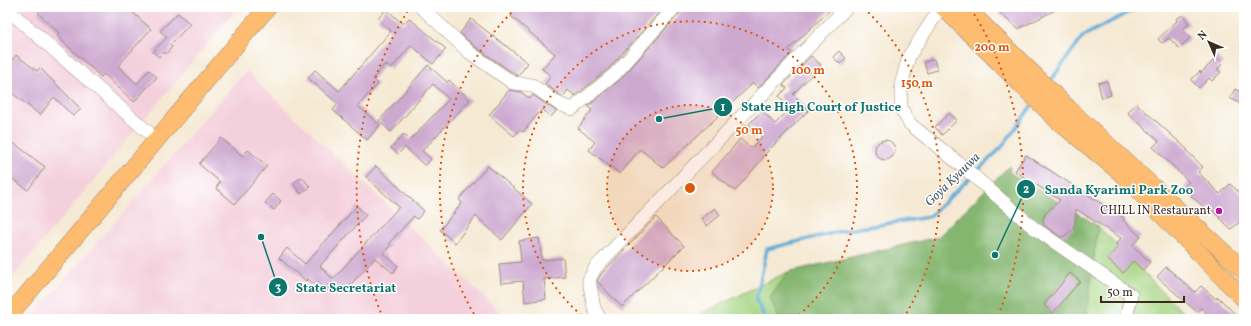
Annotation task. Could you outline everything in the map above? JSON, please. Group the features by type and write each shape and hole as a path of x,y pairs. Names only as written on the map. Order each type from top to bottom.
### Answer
{"main road":[{"path":"7,301 148,132 256,7"},
{"path":"7,318 268,7"},
{"path":"942,7 983,36 1064,115 1244,299"},
{"path":"965,7 983,36"},
{"path":"1064,115 1244,271"}],"street":[{"path":"421,7 469,52 512,83 532,85 559,104 572,109 615,74 675,7"},
{"path":"600,319 594,308 589,280 596,268 847,7"},
{"path":"942,7 909,56 901,85 901,108 910,124 962,166 988,190 1034,228 1131,295 1126,319"},
{"path":"7,9 148,132"}],"shaded area":[{"path":"7,7 238,7 7,284"},
{"path":"246,71 507,319 31,319"}],"green space":[{"path":"1009,166 1010,173 1098,226 1086,319 779,319 770,298 788,272 938,237"},
{"path":"1010,173 1098,226 1189,319 690,319 788,272 938,237"}],"building":[{"path":"44,7 127,7 151,29 118,66 137,84 149,70 157,77 134,102 104,74 101,77 57,36 59,33 38,13"},
{"path":"518,7 664,7 609,68 575,96 568,90 563,97 545,84 551,76 542,69 555,54 511,16"},
{"path":"683,7 833,7 788,50 792,53 758,88 753,83 663,168 640,149 620,174 589,150 595,142 578,128 592,110 588,106 621,79 681,12"},
{"path":"993,7 1061,7 1018,29"},
{"path":"386,9 403,24 409,18 446,49 433,64 411,45 391,69 385,64 373,79 378,84 358,106 380,125 367,140 333,110 338,104 308,78 315,70 339,91 391,31 378,19"},
{"path":"178,13 190,24 170,45 172,47 166,54 164,52 159,57 153,52 167,37 160,31"},
{"path":"1183,15 1189,24 1182,29 1190,38 1179,48 1169,38 1162,43 1158,39 1177,21 1176,19"},
{"path":"471,19 528,63 518,76 474,46 460,33"},
{"path":"839,51 846,58 840,64 833,57"},
{"path":"16,55 37,71 40,68 81,109 73,116 54,97 40,115 7,89 7,67"},
{"path":"811,56 821,65 793,94 809,110 762,157 763,158 735,191 712,172 740,139 751,148 762,137 749,124 762,111 775,124 790,109 779,96 787,88 783,85"},
{"path":"1217,57 1223,63 1217,69 1221,72 1212,81 1209,78 1199,88 1191,80 1200,71 1201,73"},
{"path":"934,59 937,70 927,73 924,62"},
{"path":"428,65 447,82 449,80 470,100 422,151 431,159 425,166 405,147 398,154 391,148 404,134 410,140 449,99 433,84 391,132 379,121"},
{"path":"1107,81 1111,95 1102,98 1098,83"},
{"path":"1235,89 1244,94 1239,103 1230,98"},
{"path":"509,90 521,92 530,99 533,95 556,111 551,117 542,109 523,132 519,130 514,136 489,115"},
{"path":"1136,103 1188,150 1187,151 1203,167 1198,172 1220,194 1230,184 1244,197 1244,226 1240,222 1231,229 1209,207 1207,210 1191,196 1192,194 1184,187 1189,182 1153,147 1159,141 1128,113"},
{"path":"949,113 957,120 942,135 935,127"},
{"path":"7,138 45,167 28,190 7,175"},
{"path":"221,138 243,156 248,150 267,166 235,204 216,188 220,182 199,164"},
{"path":"885,140 892,143 895,150 892,157 885,160 878,157 875,150 878,143"},
{"path":"1026,155 1124,218 1123,220 1141,237 1132,245 1150,262 1143,270 1133,261 1123,273 1107,259 1118,247 1116,244 1121,238 1076,209 1075,224 1073,229 1065,236 1061,237 1044,225 1043,218 1045,214 1060,200 1015,171"},
{"path":"376,166 424,211 417,219 414,216 389,243 391,245 383,253 398,266 393,273 375,258 342,294 332,285 327,291 318,283 316,286 308,279 306,281 279,258 287,248 305,264 357,206 366,215 320,266 333,279 399,207 366,177"},
{"path":"488,166 532,204 502,240 476,216 455,243 440,230 462,203 459,199"},
{"path":"302,177 310,187 301,194 293,183"},
{"path":"273,194 281,201 274,210 265,203"},
{"path":"715,208 720,215 707,226 701,219"},
{"path":"656,217 684,246 622,307 597,281 602,273"},
{"path":"539,238 542,260 563,258 565,277 544,279 546,299 525,302 523,281 501,283 499,264 521,262 519,241"},
{"path":"1166,267 1195,292 1201,286 1216,299 1218,297 1240,319 1213,319 1201,308 1197,312 1157,277"},
{"path":"1070,273 1080,281 1053,313 1044,305"}],"waterway":[{"name":"Goya Kyauwa","path":"1049,83 1083,36 1139,7"},
{"name":"Goya Kyauwa","path":"766,319 756,300 767,249 841,231 929,217 1001,148 1033,104"}],"place":[{"name":"State High Court of Justice","path":"659,119"},
{"name":"CHILL IN Restaurant","path":"1219,211"},
{"name":"State Secretariat","path":"261,237"},
{"name":"Sanda Kyarimi Park Zoo","path":"995,255"}]}
